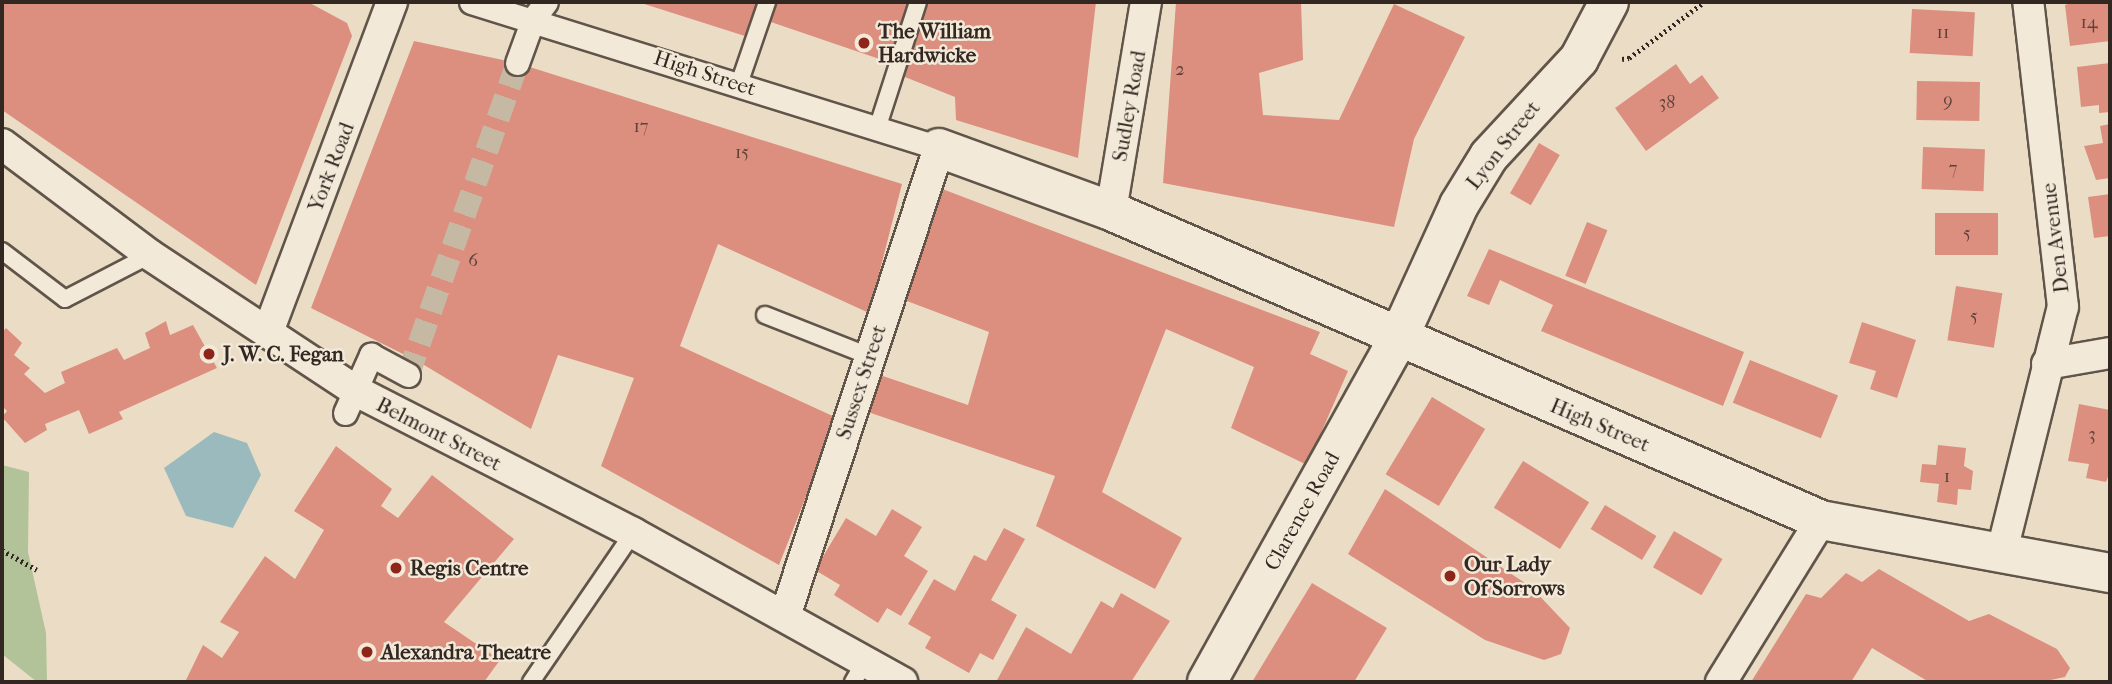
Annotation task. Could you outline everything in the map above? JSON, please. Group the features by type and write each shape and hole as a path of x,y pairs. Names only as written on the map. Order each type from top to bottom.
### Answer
{"street":[{"name":"York Road","path":"268,332 392,2"},
{"name":"High Street","path":"471,2 540,10 739,84 939,148 1111,211 1398,339 1821,520 2002,551 2110,573"},
{"name":"Sudley Road","path":"1111,211 1146,2"},
{"name":"Lyon Street","path":"1398,339 1471,185 1489,156 1579,59 1609,2"},
{"name":"Den Avenue","path":"2002,551 2063,307 2028,2"},
{"path":"517,63 540,10"},
{"name":"Belmont Street","path":"2,144 150,255 268,332 350,402 634,533 785,617 859,672 902,682"},
{"name":"Sussex Street","path":"785,617 939,148"},
{"name":"Clarence Road","path":"1207,682 1398,339"},
{"path":"2047,364 2110,353"},
{"path":"350,402 371,355 408,375"},
{"path":"1721,682 1821,520"}],"lane":[{"path":"739,84 767,2"},
{"path":"877,129 918,2"},
{"path":"2,251 65,299 150,255"},
{"path":"765,315 869,356"},
{"path":"531,682 634,533"}],"path":[{"path":"1629,58 1703,2"},
{"path":"2,550 37,570"}],"green space":[{"path":"2,465 29,472 28,552 46,633 47,682 37,682 2,654"}],"water":[{"path":"214,432 247,443 261,475 233,528 186,516 164,468"}],"building":[{"path":"2,2 308,2 347,23 352,36 256,285 2,110"},
{"path":"638,2 759,2 748,37"},
{"name":"The William Hardwicke","path":"771,2 910,2 891,63 765,20"},
{"path":"927,2 1096,2 1078,158 956,120 955,97 900,75"},
{"path":"1176,2 1301,2 1303,60 1259,73 1263,115 1339,120 1394,4 1465,37 1414,139 1394,227 1163,183"},
{"path":"2073,2 2110,2 2110,41 2070,46 2065,5"},
{"path":"1912,9 1975,12 1973,56 1910,53"},
{"path":"414,41 517,63 902,184 869,313 718,244 680,346 837,418 779,565 601,466 634,378 558,355 531,429 419,362 311,308"},
{"path":"2110,63 2110,112 2099,113 2099,105 2081,107 2077,67"},
{"path":"1676,64 1690,84 1702,75 1719,98 1646,151 1615,108"},
{"path":"1917,81 1980,82 1979,121 1916,120"},
{"path":"2110,124 2110,178 2096,180 2084,146 2103,143 2100,126"},
{"path":"1539,143 1560,155 1531,205 1510,193"},
{"path":"1923,147 1985,149 1983,191 1922,189"},
{"path":"937,187 1320,332 1310,354 1348,371 1307,465 1231,428 1254,367 1166,329 1102,492 1182,538 1155,589 1036,526 1055,476 865,411 880,375 968,405 989,332 899,298"},
{"path":"2110,194 2110,236 2094,238 2088,197"},
{"path":"1935,213 1998,213 1998,255 1935,255"},
{"path":"1587,222 1607,230 1586,284 1565,276"},
{"path":"1489,249 1744,352 1723,406 1541,331 1553,305 1500,280 1489,305 1467,296"},
{"path":"1956,286 2002,293 1994,348 1947,340"},
{"path":"166,321 170,335 193,325 217,368 119,412 123,419 89,434 79,410 45,424 47,430 25,443 2,417 7,411 2,406 2,333 6,328 22,343 14,355 30,368 24,374 45,393 65,383 61,372 117,348 124,360 150,348 145,333"},
{"path":"1862,322 1916,340 1897,398 1870,389 1876,371 1849,363"},
{"path":"1750,360 1838,396 1821,438 1733,403"},
{"path":"1432,397 1485,429 1439,506 1386,474"},
{"path":"2079,404 2110,410 2110,471 2106,482 2086,478 2089,464 2068,461"},
{"path":"1938,445 1966,448 1964,466 1973,471 1971,490 1958,489 1957,505 1937,502 1939,484 1920,482 1922,464 1936,465"},
{"name":"Regis Centre","path":"336,446 392,489 381,506 398,518 432,475 514,539 444,622 500,660 484,682 185,682 203,645 222,658 239,632 220,622 265,556 295,579 324,530 294,511"},
{"path":"1523,461 1589,502 1560,549 1494,508"},
{"name":"Our Lady Of Sorrows","path":"1385,489 1531,587 1570,628 1561,654 1544,660 1485,640 1348,554"},
{"path":"1605,505 1656,536 1642,560 1591,529"},
{"path":"892,509 922,527 904,556 928,571 901,616 887,608 878,623 834,595 840,585 815,570 846,518 876,536"},
{"path":"1004,528 1025,539 991,600 1017,615 993,660 980,653 969,673 925,648 931,637 908,624 934,579 955,591 974,555 986,561"},
{"path":"1674,531 1722,559 1701,595 1653,567"},
{"path":"1879,569 1969,621 1989,614 2057,649 2070,668 2065,677 2041,682 1929,682 1872,648 1851,682 1751,682 1806,594 1821,598 1846,573 1862,582"},
{"path":"1312,583 1387,628 1354,682 1252,682"},
{"path":"1121,593 1170,621 1131,682 996,682 1026,627 1071,654 1101,601 1113,608"}],"tunnel":[{"path":"408,375 517,63"}],"place":[{"name":"The William Hardwicke","path":"864,43"},
{"name":"J. W. C. Fegan","path":"209,354"},
{"name":"Regis Centre","path":"396,568"},
{"name":"Our Lady Of Sorrows","path":"1450,576"},
{"name":"Alexandra Theatre","path":"367,652"}]}
